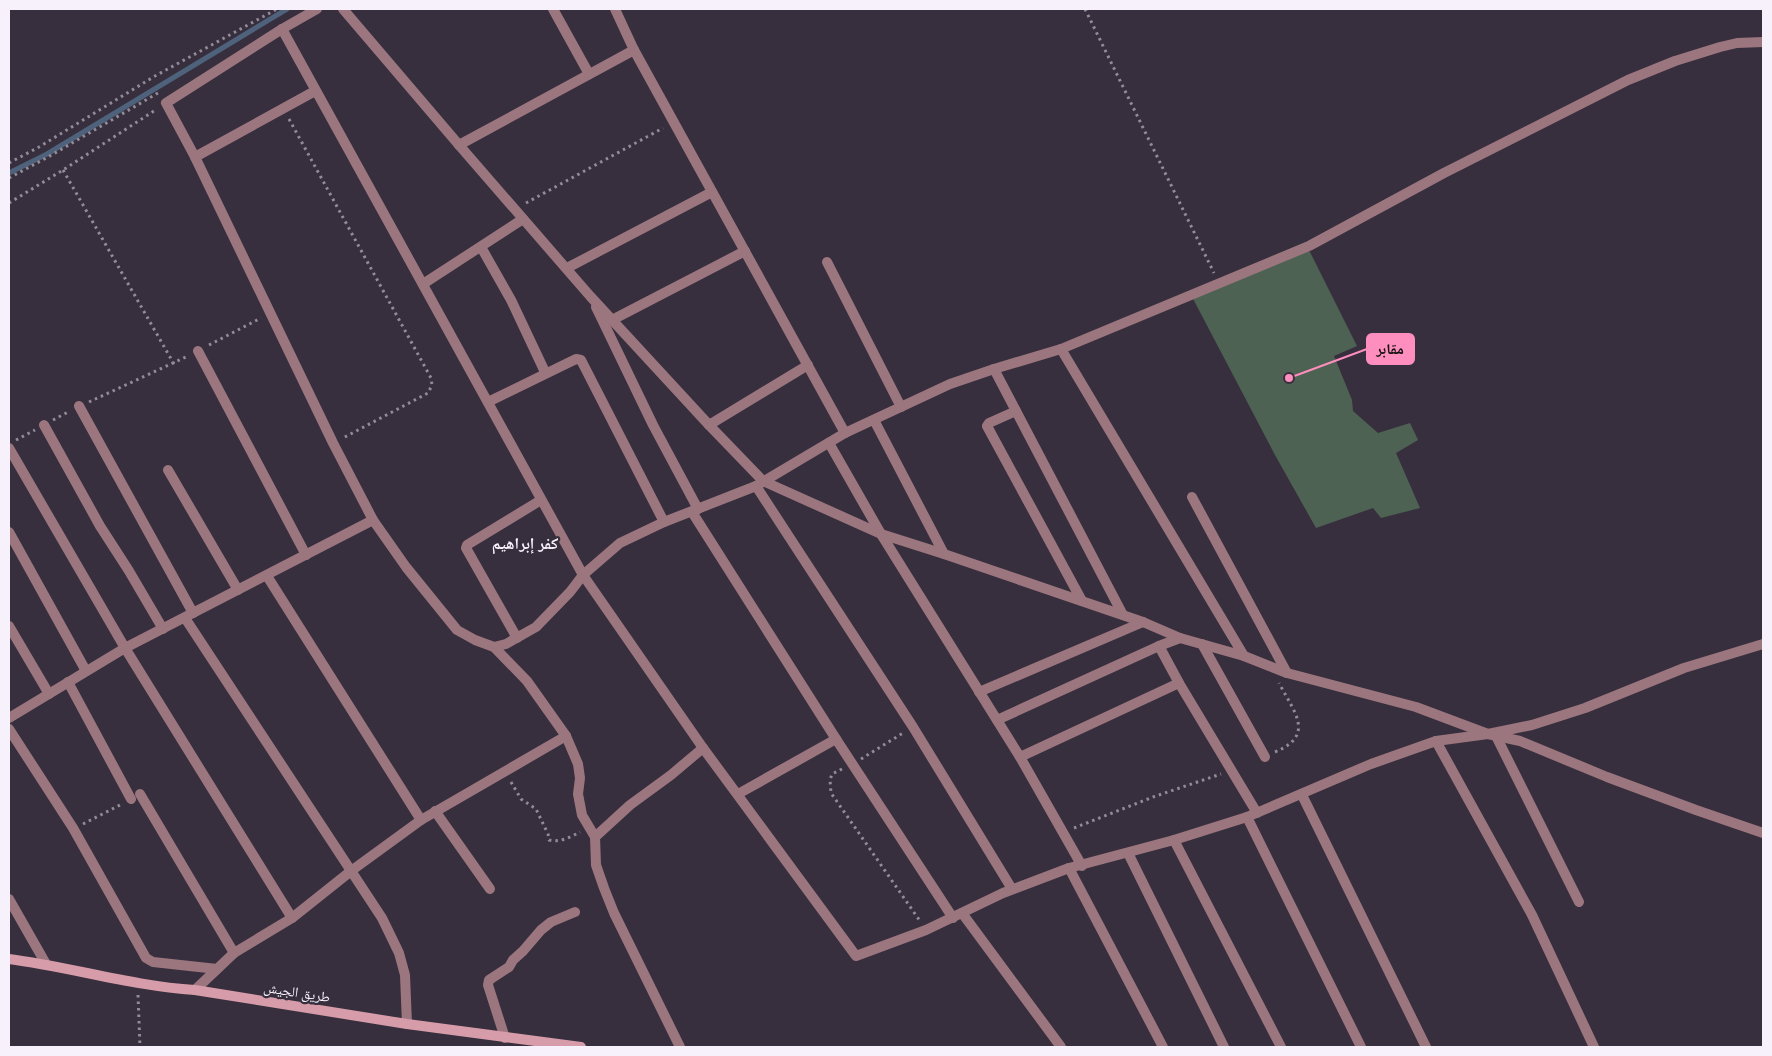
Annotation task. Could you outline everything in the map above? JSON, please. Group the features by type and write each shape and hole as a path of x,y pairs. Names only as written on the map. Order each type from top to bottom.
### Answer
{"main road":[{"name":"طريق الجيش","path":"9,959 46,964 171,988 195,990 407,1024 581,1047"}],"street":[{"path":"317,9 282,29 166,103 195,157 269,313 373,520 406,567 457,630 475,640 494,647 527,681 566,736 578,764 579,805 582,816 592,832 596,865 604,888 614,913 680,1047"},
{"path":"343,9 458,145 590,296 709,425 759,483 913,727 1012,889"},
{"path":"552,9 589,74"},
{"path":"615,9 634,50 845,433"},
{"path":"282,29 583,575 702,748 738,794 856,956 958,916 1012,889 1069,868 1174,840 1252,815 1371,764 1436,741 1492,735 1532,725 1585,708 1684,668 1763,644"},
{"path":"494,647 506,644 536,627 552,612 583,575 620,543 664,522 759,483 845,433 950,384 1061,350 1309,246 1444,173 1628,80 1674,61 1720,47 1737,43 1763,42"},
{"path":"458,145 634,50"},
{"path":"195,157 315,91"},
{"path":"567,268 712,192"},
{"path":"424,284 523,219"},
{"path":"481,247 511,300 545,372"},
{"path":"612,320 745,252"},
{"path":"827,262 901,407"},
{"path":"590,296 695,510 836,739 958,916 1060,1047"},
{"path":"1061,350 1244,656"},
{"path":"198,351 306,555"},
{"path":"488,402 545,372 576,359 581,360 664,522"},
{"path":"709,425 808,365"},
{"path":"994,369 1123,615"},
{"path":"79,406 189,616 382,918 399,953 405,975 407,1024"},
{"path":"1016,411 987,426 1082,601"},
{"path":"874,420 944,554"},
{"path":"44,425 100,526 163,629"},
{"path":"829,443 881,534 1020,757 1082,866"},
{"path":"9,448 125,648 292,918"},
{"path":"168,470 238,590"},
{"path":"759,483 881,534 1123,615 1180,638 1244,656 1287,673 1416,707 1492,735 1520,741 1696,810 1763,832"},
{"path":"1192,497 1287,673"},
{"path":"518,638 466,548 467,545 541,500"},
{"path":"9,718 125,648 373,520"},
{"path":"9,532 86,671"},
{"path":"266,576 421,820"},
{"path":"979,692 1143,622"},
{"path":"9,626 49,694"},
{"path":"997,720 1180,638"},
{"path":"1202,644 1265,757"},
{"path":"1159,646 1231,771 1361,1047"},
{"path":"68,682 135,797 234,953"},
{"path":"1020,757 1179,683"},
{"path":"9,728 74,828 146,958 154,962 218,969"},
{"path":"1492,735 1579,902"},
{"path":"195,990 234,953 292,918 351,871 421,820 566,736"},
{"path":"738,794 836,739"},
{"path":"1436,741 1532,915 1594,1047"},
{"path":"592,832 671,775 702,748"},
{"path":"1302,795 1426,1047"},
{"path":"435,811 490,889"},
{"path":"1174,840 1281,1047"},
{"path":"1128,852 1224,1047"},
{"path":"1069,868 1163,1047"},
{"path":"9,899 46,964"},
{"path":"505,1038 488,985 489,980 509,967 512,960 551,922 575,912"}],"path":[{"path":"9,163 39,147 155,76 276,9"},
{"path":"1085,9 1220,284"},
{"path":"9,203 64,170 166,103"},
{"path":"283,108 431,378 432,385 428,393 333,443"},
{"path":"515,210 674,122"},
{"path":"64,170 174,364"},
{"path":"9,444 79,406 174,364 269,313"},
{"path":"1265,757 1287,747 1296,740 1299,729 1298,719 1270,666"},
{"path":"1062,832 1153,797 1231,771"},
{"path":"505,773 521,799 536,809 549,840 564,839 592,832"},
{"path":"74,828 135,797"},
{"path":"137,982 140,1047"}],"green space":[{"path":"1305,242 1357,346 1334,356 1352,400 1353,411 1378,433 1410,423 1418,440 1396,453 1420,508 1381,518 1373,508 1316,528 1275,455 1190,293"}],"waterway":[{"path":"9,173 47,154 287,9"}],"place":[{"name":"مقابر","path":"1289,378"}],"district":[{"name":"كفر إبراهيم","path":"525,543"}]}
